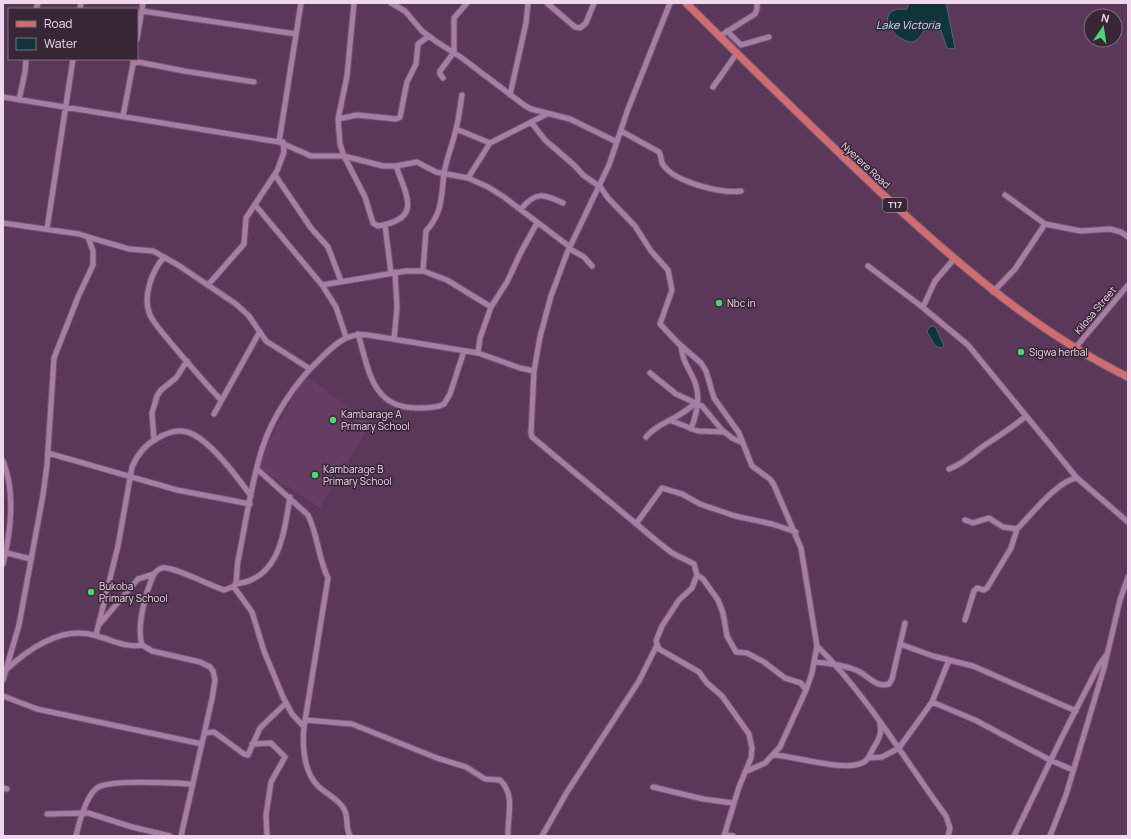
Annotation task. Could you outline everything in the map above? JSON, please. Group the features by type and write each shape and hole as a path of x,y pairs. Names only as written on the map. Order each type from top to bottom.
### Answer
{"main road":[{"name":"Nyerere Road","path":"686,3 848,162 993,292 1076,347 1128,377"}],"street":[{"path":"138,33 143,3"},
{"path":"208,285 244,244 246,218 256,206 275,175 284,152 281,142 301,3"},
{"path":"354,3 347,76 338,119 340,144 344,156 366,197 373,223 378,226 385,225 402,218 408,212 408,203 396,166"},
{"path":"391,3 405,11 429,36 454,52 510,95 531,109 576,122 617,142"},
{"path":"443,78 440,71 454,52 454,18 467,3"},
{"path":"510,95 526,23 528,3"},
{"path":"547,3 575,27 580,28 586,23 594,3"},
{"path":"542,836 567,792 639,681 656,645 656,641 662,626 679,600 692,588 697,575 694,564 669,551 532,437 531,433 534,371 543,322 551,296 570,248 599,186 617,142 670,3"},
{"path":"720,36 755,14 757,4"},
{"path":"142,11 296,34"},
{"path":"726,31 741,45 769,37"},
{"path":"338,119 357,115 396,119 400,117 407,82 416,64 418,44 429,36"},
{"path":"713,87 737,53"},
{"path":"19,100 26,60"},
{"path":"47,229 73,60"},
{"path":"123,116 133,60 184,71 254,82"},
{"path":"423,271 426,231 435,222 438,214 444,191 444,174 456,129 462,95"},
{"path":"3,97 281,142 307,156 344,156 373,164 396,166 417,162 436,172 468,178 488,187 521,209 537,223 584,257 592,266"},
{"path":"468,178 490,143 547,114"},
{"path":"531,122 545,140 574,165 583,175 599,186 608,198 635,226 651,251 668,270 672,290 660,324 681,346 701,363 706,371 714,398 739,433 752,466 770,479 796,532 807,576 817,646 815,662 806,690 780,747 765,763 745,772"},
{"path":"456,129 490,143"},
{"path":"621,131 659,152 664,166 691,182 724,192 741,191"},
{"path":"275,175 311,228 328,247 341,281"},
{"path":"1005,195 1045,224 1081,231 1110,230 1121,232 1128,237"},
{"path":"521,209 529,200 536,196 550,197 563,203"},
{"path":"256,206 322,285 336,307 346,337"},
{"path":"3,223 80,234 129,249 153,251 208,285 242,310 253,321 259,333 277,350 310,369"},
{"path":"478,352 480,338 491,307 507,282 537,223"},
{"path":"993,292 1015,269 1045,224"},
{"path":"385,225 397,308 394,339"},
{"path":"3,680 19,625 43,495 48,453 54,358 78,297 93,265 93,251 88,237"},
{"path":"164,257 157,265 152,276 148,296 149,312 165,336 221,400"},
{"path":"923,308 935,281 954,258"},
{"path":"868,266 968,345 1077,478 1114,512 1128,522"},
{"path":"322,285 393,273 423,271 447,280 491,307"},
{"name":"Kilosa Street","path":"1076,347 1128,285"},
{"path":"214,414 259,333"},
{"path":"304,728 292,714 286,703 264,651 252,612 235,586 238,558 262,447 281,409 310,369 331,348 346,337 358,334 478,352 520,368 534,371"},
{"path":"358,334 376,390 386,399 406,407 421,408 444,404 450,394 464,351"},
{"path":"681,346 683,360 696,386 697,413 691,429"},
{"path":"154,440 152,413 156,396 176,378 187,361"},
{"path":"650,373 676,394 704,408 724,432 743,443"},
{"path":"646,437 656,428 672,421 696,404"},
{"path":"949,469 963,464 984,446 1009,430 1026,416"},
{"path":"672,421 691,429 724,432"},
{"path":"96,635 118,546 129,477 136,457 154,440 175,431 187,432 194,436 212,449 251,496"},
{"path":"48,453 129,477 203,496 250,504"},
{"path":"3,564 11,500 10,484 4,463"},
{"path":"257,469 290,497 308,515 313,525 322,565 328,580 305,720 303,745 310,773 318,786 340,803 344,809 346,831 350,836"},
{"path":"964,620 974,591 977,588 984,590 987,588 1011,548 1017,529 1061,486 1070,480 1077,478"},
{"path":"636,524 662,488 682,494 700,504 735,516 772,524 796,532"},
{"path":"97,626 138,579 154,574 158,570 165,568 194,577 224,590 256,579 273,561 282,542 290,497"},
{"path":"966,520 973,523 989,518 1003,527 1017,529"},
{"path":"4,552 31,559"},
{"path":"154,574 141,621 139,637 142,645 152,651 200,662 210,667 213,671 215,686 181,836"},
{"path":"697,575 703,579 718,600 723,613 727,636 736,652 747,653 764,662 785,678 801,683 806,690"},
{"path":"1050,836 1058,818 1073,770 1108,652 1120,600 1128,577"},
{"path":"815,662 835,664 856,670 878,684 890,684 905,623"},
{"path":"7,670 32,648 63,635 78,633 96,635 133,647 142,645"},
{"path":"900,644 986,671 1076,711"},
{"path":"656,645 659,649 699,672 707,683 722,696 749,734 752,748 745,772 733,803 725,835 733,836"},
{"path":"817,646 835,664 899,748 946,816 950,828 948,836"},
{"path":"1014,836 1036,793 1050,760 1099,665 1108,652"},
{"path":"868,758 882,757 899,748 932,702 949,660"},
{"path":"3,696 37,709 202,744"},
{"path":"932,702 975,720 1050,760 1073,770"},
{"path":"205,733 214,732 246,755 260,728 286,703"},
{"path":"305,720 352,724 437,758 466,767 486,779 500,780 506,787 510,799 508,836"},
{"path":"774,755 847,765 864,762 868,758 880,735 880,723"},
{"path":"252,744 271,743 277,747 285,758 271,782 266,815 267,836"},
{"path":"76,836 82,814 93,793 99,786 142,783 192,784"},
{"path":"653,787 703,799 733,803"},
{"path":"47,814 96,815 127,826 170,836"}],"shaded area":[{"path":"306,376 371,423 320,508 255,465"}],"water":[{"name":"Lake Victoria","path":"909,3 946,3 955,48 947,48 940,28 933,21 930,22 919,38 913,42 902,39 897,35 889,25 889,14 896,9 907,9"},
{"path":"935,326 944,346 941,348 935,346 927,332 929,327"}],"place":[{"name":"Nbc in","path":"719,303"},
{"name":"Sigwa herbal","path":"1021,352"},
{"name":"Kambarage A Primary School","path":"333,420"},
{"name":"Kambarage B Primary School","path":"315,475"},
{"name":"Bukoba Primary School","path":"91,592"}]}
